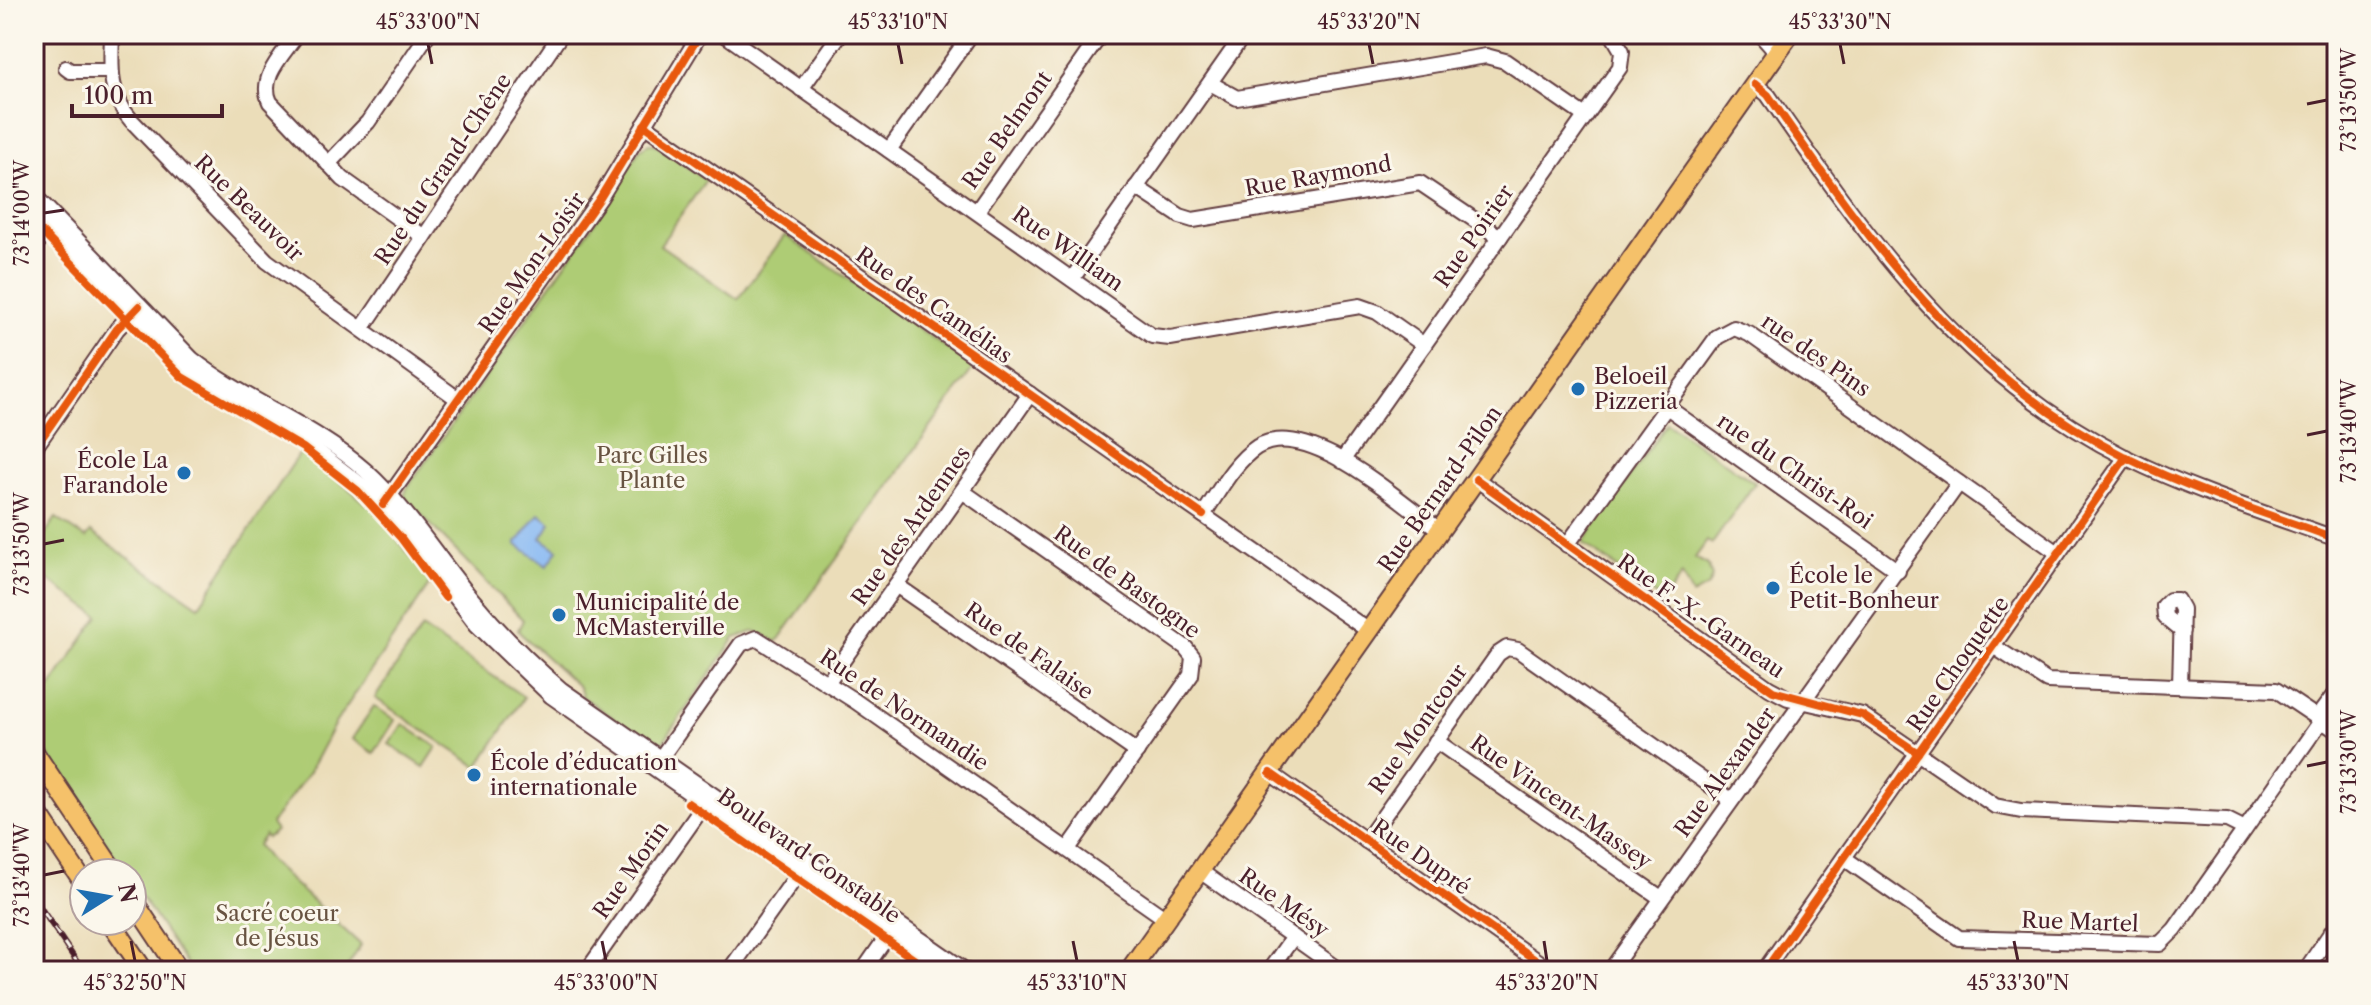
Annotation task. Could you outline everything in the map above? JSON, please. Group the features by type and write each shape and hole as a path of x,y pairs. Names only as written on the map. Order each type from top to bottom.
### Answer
{"main road":[{"name":"Rue Bernard-Pilon","path":"1129,971 1790,34"},
{"path":"34,752 104,857"},
{"path":"34,808 68,859"},
{"path":"148,923 180,971"},
{"path":"121,937 144,971"}],"street":[{"name":"Rue Beauvoir","path":"112,34 114,92 124,112 253,248 458,399"},
{"path":"297,34 268,78 267,95 328,164 356,189 424,237"},
{"path":"328,164 368,122 428,34"},
{"name":"Rue du Grand-Chêne","path":"362,329 561,34"},
{"name":"Rue Mon-Loisir","path":"387,500 592,210 700,34"},
{"name":"Rue William","path":"724,34 1160,338 1360,306 1374,310 1424,345"},
{"path":"801,89 840,34"},
{"path":"889,150 971,34"},
{"name":"Rue Belmont","path":"977,211 1101,34"},
{"path":"1072,279 1244,34"},
{"name":"Rue Poirier","path":"1342,461 1622,61 1621,48 1612,34"},
{"path":"1760,34 1776,52"},
{"path":"1210,83 1237,98 1491,56 1505,61 1585,116"},
{"path":"66,68 70,71 111,71"},
{"path":"1755,84 1768,95 1877,250 1929,310 2011,382 2126,457 2185,484 2337,539"},
{"name":"Rue des Camélias","path":"644,125 1369,631"},
{"name":"Rue Raymond","path":"1136,187 1183,218 1193,220 1416,182 1434,190 1500,237"},
{"name":"Boulevard Constable","path":"34,195 191,375 299,437 387,500 447,577 570,703 893,928 966,971"},
{"name":"Boulevard Constable","path":"34,214 135,310"},
{"path":"34,246 49,230"},
{"path":"34,449 117,329 135,310"},
{"name":"rue des Pins","path":"1567,545 1719,335 1727,330 1740,329 2058,553"},
{"name":"Rue des Ardennes","path":"827,683 1030,394"},
{"name":"rue du Christ-Roi","path":"1667,407 1898,571"},
{"path":"1203,515 1243,459 1265,443 1298,441 1342,461 1440,530"},
{"name":"Rue Choquette","path":"1768,970 2126,457"},
{"name":"Rue F.-X.-Garneau","path":"1476,479 1769,688 1804,701 1862,715 1985,800 2006,810 2227,820 2245,829"},
{"name":"Rue Alexander","path":"1610,971 1959,483"},
{"name":"Rue de Bastogne","path":"962,491 1190,652 1195,663 1191,675 1068,849"},
{"name":"Rue de Falaise","path":"896,585 1137,752"},
{"path":"2180,686 2182,631"},
{"name":"Rue de Normandie","path":"656,765 747,639 763,641 1166,919"},
{"path":"1993,646 2045,681 2276,690 2332,726"},
{"name":"Rue Montcour","path":"1366,841 1498,654 1510,648 1731,800"},
{"name":"Rue Martel","path":"1844,858 1959,938 2152,946 2169,938 2245,829 2332,726 2322,711 2337,691"},
{"name":"Rue Vincent-Massey","path":"1436,741 1661,898"},
{"name":"Rue Dupré","path":"1270,773 1551,971"},
{"name":"Rue Morin","path":"587,971 708,800"},
{"path":"729,971 803,866"},
{"name":"Rue Mésy","path":"1200,871 1341,971"},
{"path":"2305,971 2337,924"},
{"path":"863,971 893,928"},
{"name":"Boulevard Constable","path":"893,928 944,971"},
{"path":"1269,971 1293,937"}],"green space":[{"name":"Parc Gilles Plante","path":"655,144 706,180 660,245 738,299 785,235 974,367 777,642 755,631 735,638 663,742 654,746 583,697 579,687 520,633 518,630 523,620 404,497 407,488 595,222 640,149"},
{"path":"1667,423 1755,483 1712,544 1707,541 1695,558 1708,565 1712,577 1708,586 1692,595 1682,575 1663,601 1583,543"},
{"name":"Sacré coeur de Jésus","path":"302,450 374,510 431,582 334,725 309,772 271,824 276,831 266,838 264,835 257,845 270,862 361,945 345,971 191,971 148,907 148,857 115,857 34,733 34,711 99,616 34,570 34,550 56,518 86,538 91,532 199,606"},
{"path":"422,628 524,697 478,767 375,698"},
{"path":"374,706 395,720 374,753 352,739"},
{"path":"403,724 437,747 424,767 389,744"}],"water":[{"path":"539,514 551,523 541,538 558,550 547,566 516,544"}],"railway":[{"path":"34,898 83,971"}],"cycle path":[{"path":"383,505 600,198 700,34"},
{"path":"1755,84 1768,95 1883,253 1967,345 2015,387 2068,424 2152,470 2204,492 2337,539"},
{"path":"644,125 1203,515"},
{"path":"34,224 182,377 303,448 358,491 401,538 445,597"},
{"path":"34,449 117,329 139,306"},
{"path":"1771,971 1767,968 1773,959 2126,457"},
{"path":"1476,479 1773,691 1862,715 1918,753"},
{"path":"1270,773 1551,971"},
{"path":"688,803 931,971"}],"place":[{"name":"Beloeil Pizzeria","path":"1578,389"},
{"name":"École La Farandole","path":"184,473"},
{"name":"École le Petit-Bonheur","path":"1773,588"},
{"name":"Municipalité de McMasterville","path":"559,615"},
{"name":"École d’éducation internationale","path":"474,775"}]}
